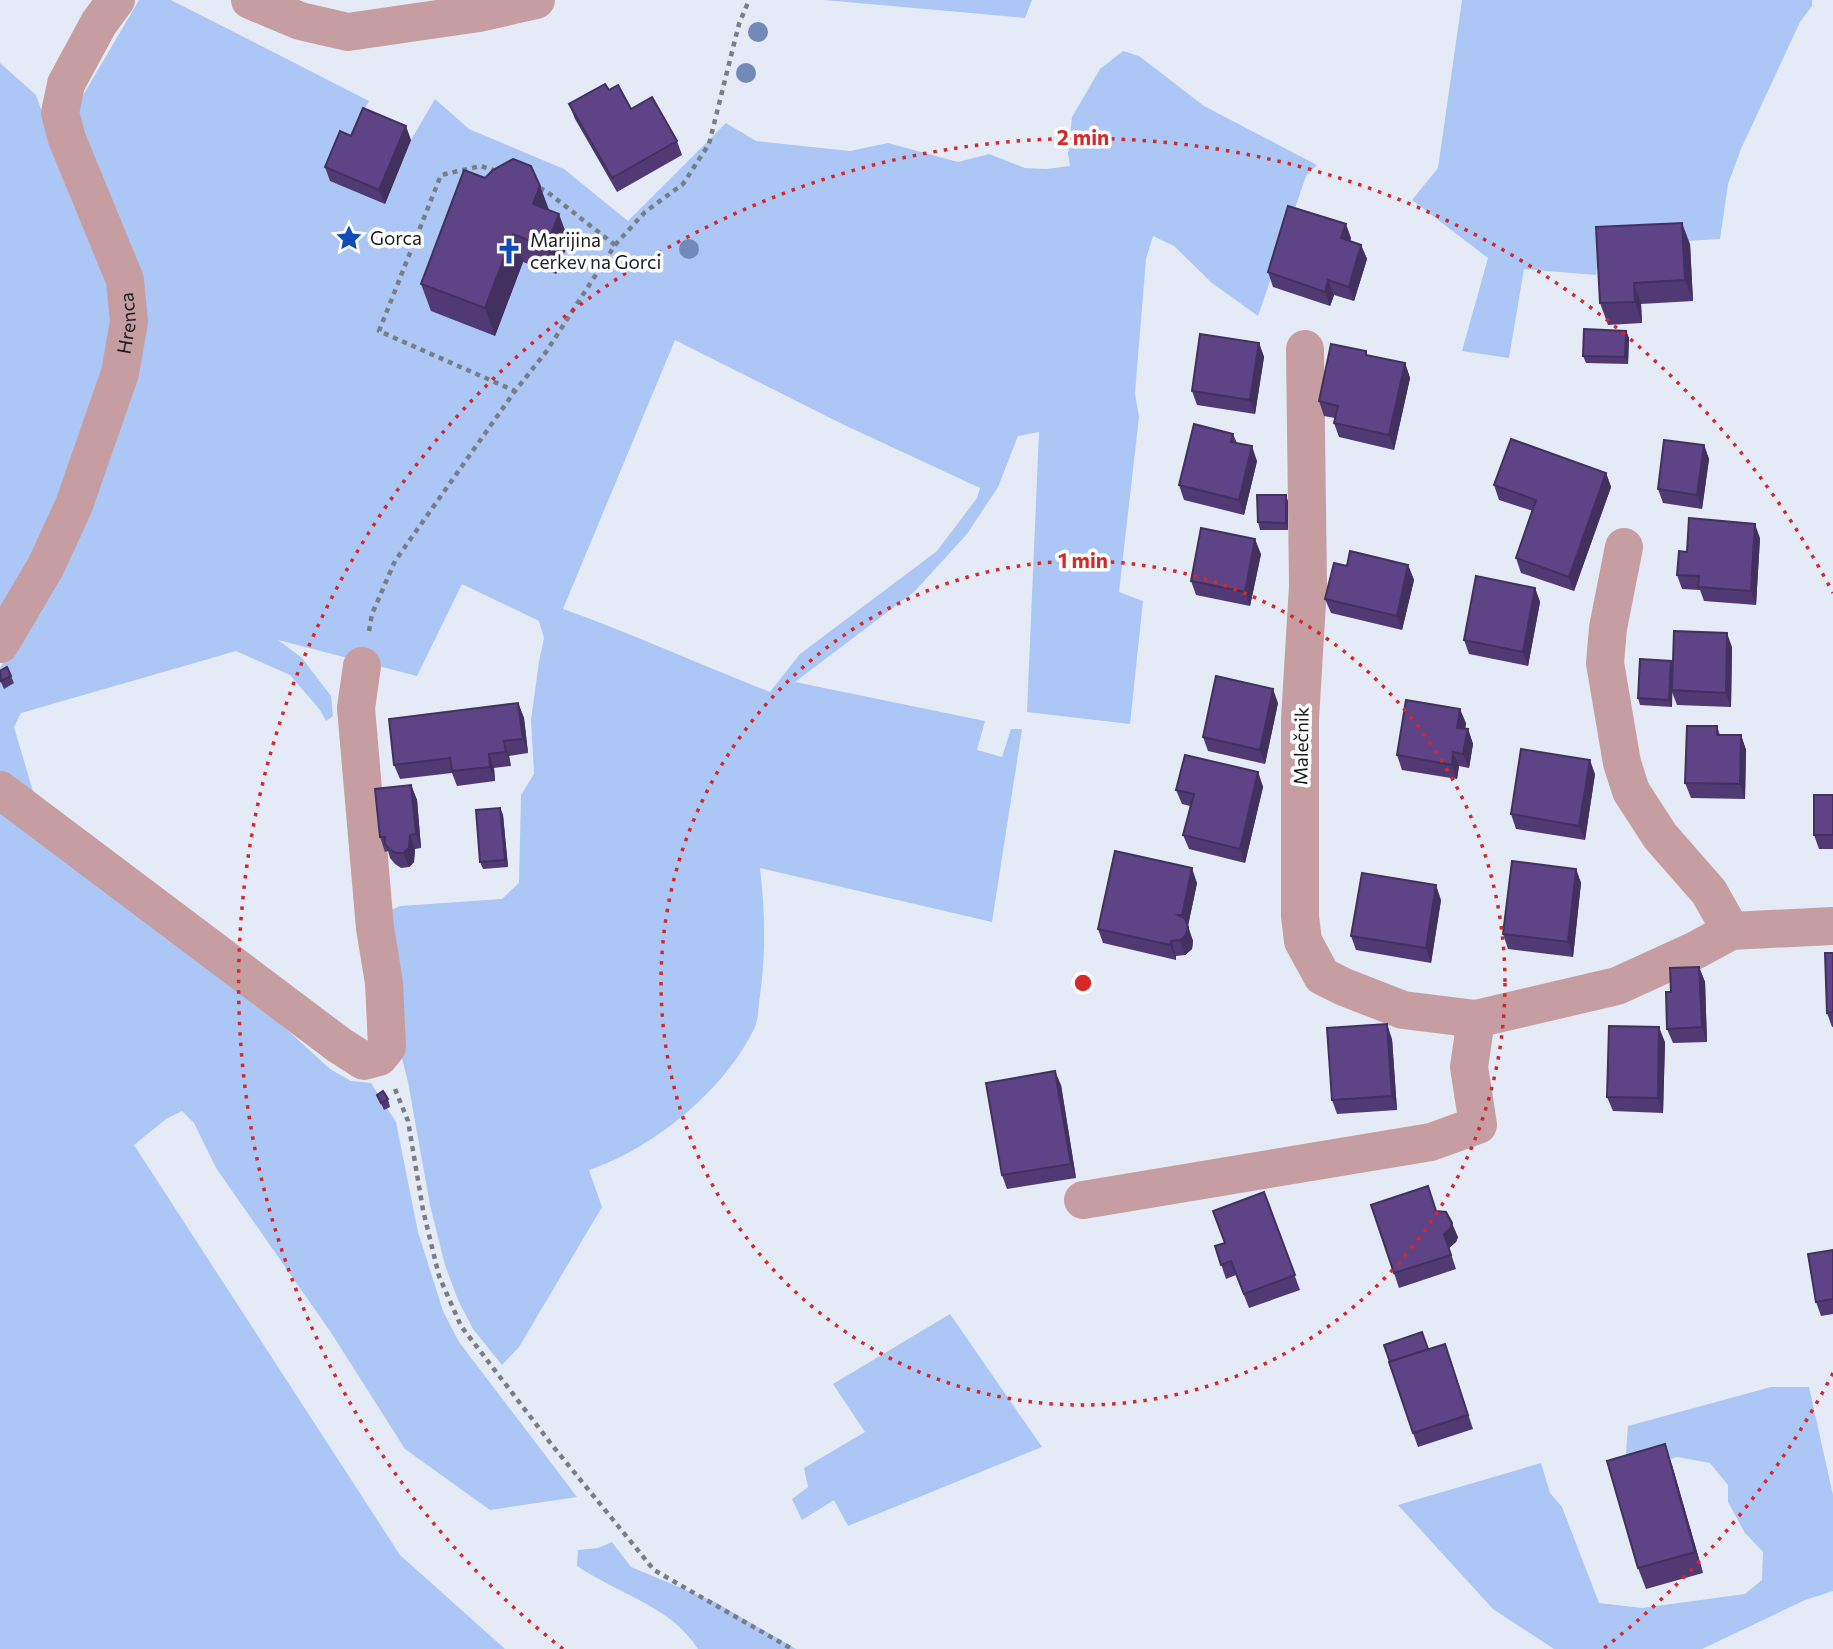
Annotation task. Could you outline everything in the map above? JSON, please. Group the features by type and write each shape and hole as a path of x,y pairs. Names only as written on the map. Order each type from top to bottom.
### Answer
{"street":[{"name":"Hrenca","path":"0,644 46,566 74,505 120,373 129,322 125,280 67,139 60,113 66,84 99,23 116,0"},
{"path":"250,0 300,21 348,32 479,13 536,0"},
{"name":"Malečnik","path":"1305,349 1308,586 1300,719 1300,916 1303,941 1322,976 1404,1010 1476,1019 1617,986 1731,931 1833,926"},
{"path":"1624,547 1610,617 1605,663 1622,762 1631,791 1660,836 1709,891 1731,931"},
{"path":"0,790 339,1045 364,1061 379,1057 387,1046 384,983 375,928 356,708 362,666"},
{"path":"1083,1200 1432,1142 1478,1125 1469,1067 1476,1019"}],"path":[{"path":"362,666 372,614 395,562 514,391 546,352 615,245 645,212 683,184 709,144 739,24 749,0"},
{"path":"503,174 481,166 441,175 379,331 514,391"},
{"path":"535,187 546,191 615,245"},
{"path":"379,1057 408,1121 423,1210 439,1276 461,1326 552,1446 654,1570 792,1649"}],"shaded area":[{"path":"139,0 171,0 369,101 345,146 385,204 411,140 435,99 469,129 564,169 628,221 726,123 756,141 850,151 888,143 958,162 989,154 1025,168 1070,166 1068,153 1072,117 1100,69 1123,51 1139,56 1204,106 1317,165 1306,176 1258,316 1212,283 1174,246 1153,236 1146,259 1135,393 1139,417 1119,592 1143,601 1130,724 1027,712 1039,432 1018,436 998,487 967,534 915,591 795,682 985,721 977,750 1002,757 1011,729 1022,729 992,922 760,868 764,948 755,1027 726,1073 685,1114 638,1148 589,1170 602,1207 519,1347 502,1365 473,1329 458,1300 445,1265 430,1205 408,1082 395,1031 389,911 400,906 502,899 519,883 521,795 534,774 531,720 544,638 539,621 462,584 417,676 278,640 302,658 331,696 333,716 326,721 290,675 236,651 21,713 14,727 37,805 0,781 0,668 68,548 133,363 75,109","holes":["675,340 840,423 980,488 977,498 937,551 800,654 770,692 563,609"]},
{"path":"824,0 1032,0 1025,18"},
{"path":"1462,0 1812,0 1812,6 1800,22 1741,149 1728,184 1720,239 1651,243 1647,224 1622,226 1601,242 1596,275 1524,269 1509,358 1462,351 1488,258 1412,200 1438,168"},
{"path":"0,63 36,95 59,161 112,287 115,319 85,441 0,622"},
{"path":"0,809 282,1025 330,1069 351,1081 371,1083 396,1122 418,1232 443,1311 459,1342 577,1497 490,1510 405,1449 330,1331 216,1168 194,1123 182,1111 166,1119 134,1145 400,1555 505,1649 0,1649"},
{"path":"950,1314 1042,1447 848,1526 834,1500 802,1520 792,1499 808,1487 804,1468 865,1432 833,1384"},
{"path":"1771,1387 1809,1387 1833,1495 1833,1591 1805,1600 1702,1649 1554,1649 1493,1609 1398,1505 1541,1463 1550,1493 1562,1507 1599,1603 1642,1608 1745,1594 1762,1580 1763,1552 1745,1533 1728,1502 1728,1485 1710,1463 1677,1457 1633,1470 1626,1453 1628,1426"},
{"path":"612,1542 631,1567 715,1602 796,1649 698,1649 687,1634 659,1611 577,1566 578,1550 598,1548"}],"building":[{"path":"605,84 609,90 618,85 631,109 652,97 677,141 612,178 569,104"},
{"path":"363,108 406,126 379,190 325,167 340,131 351,136"},
{"name":"Marijina cerkev na Gorci","path":"513,159 531,166 540,186 533,204 559,214 546,247 513,234 485,308 421,284 464,170 485,178 493,170"},
{"path":"1288,206 1346,224 1341,238 1361,245 1349,287 1328,280 1325,292 1268,272"},
{"path":"1682,223 1685,280 1634,283 1635,302 1600,303 1596,227"},
{"path":"1584,329 1626,331 1625,357 1583,356"},
{"path":"1200,334 1259,343 1250,400 1192,391"},
{"path":"1331,344 1405,363 1389,435 1334,423 1338,406 1319,401"},
{"path":"1194,424 1233,434 1231,442 1252,446 1239,500 1179,485"},
{"path":"1511,439 1606,473 1569,577 1516,558 1536,500 1494,485"},
{"path":"1664,440 1704,445 1697,495 1658,489"},
{"path":"1257,495 1286,495 1286,523 1258,522"},
{"path":"1689,518 1755,524 1751,591 1698,587 1699,576 1677,575 1679,551 1687,552"},
{"path":"1201,528 1255,539 1245,592 1191,581"},
{"path":"1350,551 1408,565 1397,616 1325,599 1334,563 1347,566"},
{"path":"1476,576 1535,588 1523,652 1464,640"},
{"path":"1674,631 1727,633 1726,693 1672,690"},
{"path":"1640,659 1671,661 1669,700 1638,698"},
{"path":"7,667 11,676 1,681 0,671"},
{"path":"1216,676 1273,689 1260,750 1203,737"},
{"path":"1406,700 1460,709 1457,728 1468,729 1463,754 1453,752 1452,765 1397,755"},
{"path":"518,703 523,739 504,741 506,752 489,754 490,767 452,771 450,758 394,765 389,719"},
{"path":"1687,726 1717,726 1717,735 1741,735 1740,784 1685,783"},
{"path":"1521,749 1590,760 1579,826 1511,814"},
{"path":"1185,755 1258,772 1240,849 1183,835 1194,794 1176,790"},
{"path":"411,785 416,834 410,835 409,848 403,853 396,853 385,844 385,837 380,837 375,789"},
{"path":"1814,795 1833,795 1833,835 1814,835"},
{"path":"500,808 505,860 480,862 476,810"},
{"path":"1115,851 1192,868 1182,915 1178,915 1185,919 1188,927 1186,935 1180,940 1171,941 1170,945 1098,929"},
{"path":"1512,861 1576,869 1568,942 1503,934"},
{"path":"1362,873 1436,885 1426,948 1351,936"},
{"path":"1825,953 1833,953 1833,1012 1827,1013"},
{"path":"1699,967 1702,1027 1667,1029 1666,992 1671,992 1670,968"},
{"path":"1387,1024 1392,1096 1332,1100 1327,1028"},
{"path":"1609,1026 1659,1027 1658,1098 1607,1097"},
{"path":"1055,1071 1071,1164 1002,1175 986,1083"},
{"path":"383,1091 388,1099 381,1103 377,1095"},
{"path":"1428,1186 1436,1211 1446,1212 1452,1223 1451,1228 1444,1234 1451,1255 1394,1273 1371,1205"},
{"path":"1264,1192 1295,1275 1244,1294 1231,1261 1221,1265 1215,1246 1225,1243 1213,1211"},
{"path":"1833,1250 1833,1299 1816,1302 1808,1254"},
{"path":"1422,1332 1428,1349 1390,1362 1384,1345"},
{"path":"1445,1344 1468,1415 1413,1433 1389,1362"},
{"path":"1665,1444 1695,1552 1638,1568 1607,1461"}],"place":[{"name":"Gorca","path":"349,238"},
{"name":"Marijina cerkev na Gorci","path":"509,251"}]}
